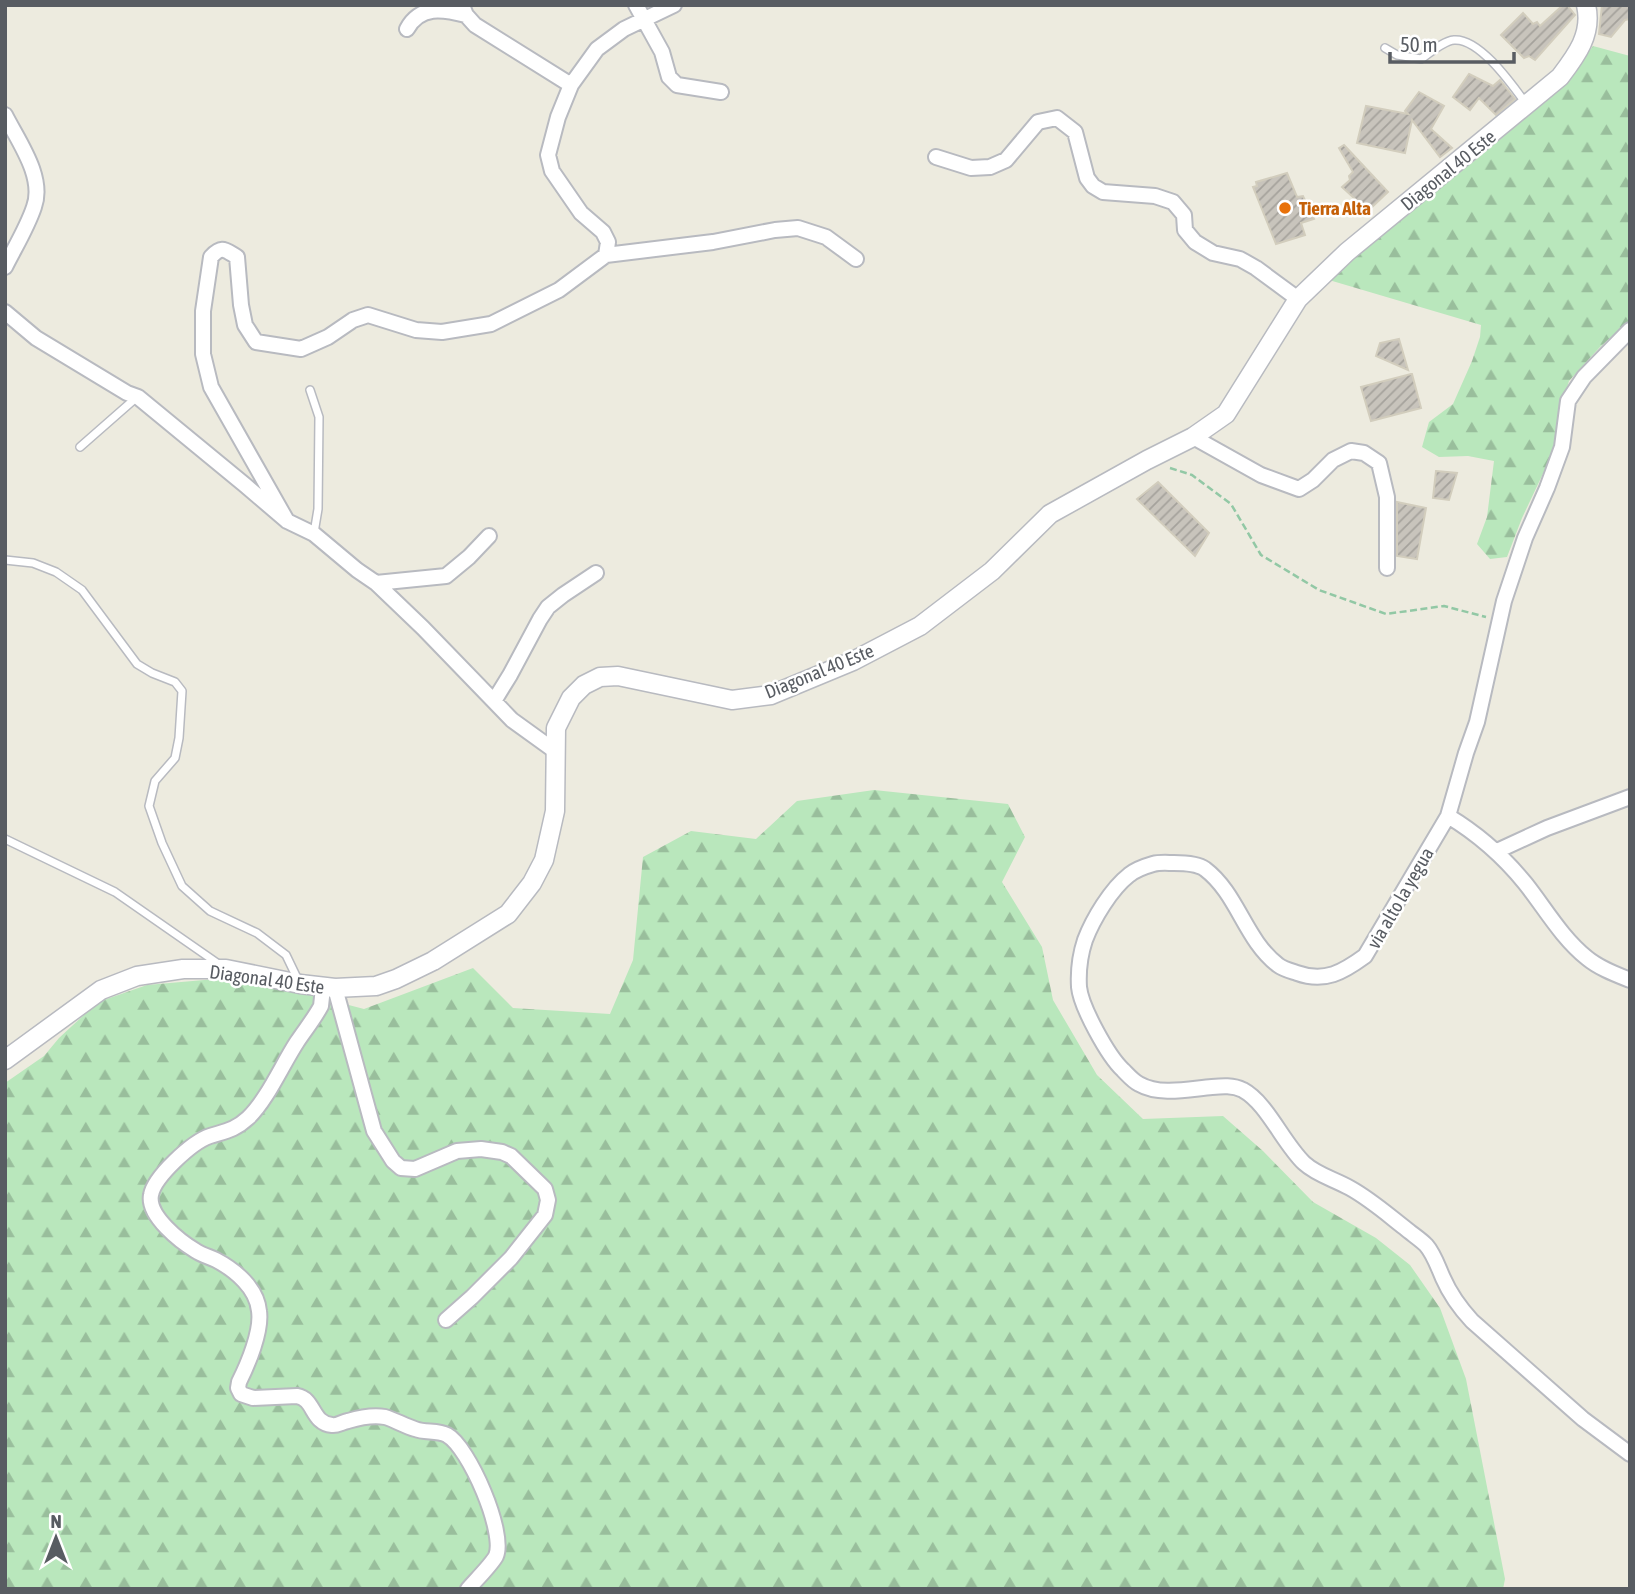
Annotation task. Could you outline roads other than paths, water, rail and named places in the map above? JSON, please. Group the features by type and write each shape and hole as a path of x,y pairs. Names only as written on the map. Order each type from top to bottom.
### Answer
{"street":[{"path":"636,5 662,52 669,77 677,85 721,92"},
{"path":"606,255 608,242 603,232 581,213 552,172 548,155 558,117 571,85 597,49 624,29 674,5"},
{"name":"Diagonal 40 Este","path":"5,1060 101,990 137,976 183,969 226,969 329,988 376,986 433,961 508,914 532,883 544,860 555,811 556,728 571,698 584,685 600,677 618,676 732,700 771,695 853,661 920,626 992,571 1050,514 1193,437 1226,414 1298,299 1347,252 1560,78 1581,48 1589,17 1586,5"},
{"path":"407,29 421,13 439,9 464,10 475,25 571,85"},
{"path":"5,115 31,165 36,196 34,206 5,267"},
{"path":"936,157 971,168 990,167 1006,160 1038,122 1057,118 1074,132 1087,178 1093,186 1103,192 1155,196 1173,202 1184,215 1185,230 1195,242 1213,253 1240,259 1298,299"},
{"path":"287,521 211,387 203,354 203,311 211,257 217,250 225,249 237,257 245,325 256,342 301,349 328,337 353,320 368,316 416,330 442,332 491,324 559,290 606,255 798,228 826,237 856,259"},
{"path":"5,312 36,338 138,397 287,521 314,534 376,583 512,720 555,751"},
{"name":"via alto la yegua","path":"1630,330 1584,377 1568,401 1562,447 1525,538 1504,601 1477,722 1465,753 1448,817 1365,956 1330,977 1304,976 1280,967 1264,952 1219,883 1203,867 1181,863 1156,863 1130,874 1108,899 1090,927 1080,956 1079,990 1090,1019 1106,1047 1121,1068 1138,1084 1153,1089 1176,1090 1227,1086 1249,1094 1302,1161 1312,1170 1348,1186 1368,1199 1426,1245 1461,1310 1583,1419 1630,1454"},
{"path":"1193,437 1261,475 1299,489 1313,480 1333,460 1351,451 1364,453 1379,463 1387,497 1387,568"},
{"path":"376,583 446,576 470,557 489,536"},
{"path":"494,701 548,607 596,573"},
{"path":"1497,851 1547,828 1630,797"},
{"path":"1448,817 1497,851 1526,884 1551,919 1587,957 1604,969 1630,980"},
{"path":"329,988 374,1131 393,1161 401,1168 415,1169 457,1151 491,1150 511,1156 541,1184 547,1194 548,1208 545,1215 511,1258 446,1321"},
{"path":"329,988 321,1006 249,1117 233,1129 208,1136 167,1169 151,1193 153,1208 163,1224 181,1240 240,1277 257,1299 260,1314 257,1333 239,1382 238,1388 242,1394 253,1398 303,1397 318,1420 332,1425 355,1419 383,1417 417,1430 446,1434 461,1448 485,1493 498,1544 496,1556 468,1589"}],"lane":[{"path":"1385,48 1397,55 1421,59 1452,40 1462,41 1492,61 1528,105"},
{"path":"310,390 319,417 318,509 314,534"},
{"path":"80,447 138,397"},
{"path":"5,560 33,564 55,572 82,590 137,664 175,682 182,691 179,738 174,758 155,781 149,806 162,843 182,886 210,911 257,933 286,955 300,984"},
{"path":"5,839 115,892 226,969"}],"place":[{"name":"Tierra Alta","path":"1285,208"}]}
